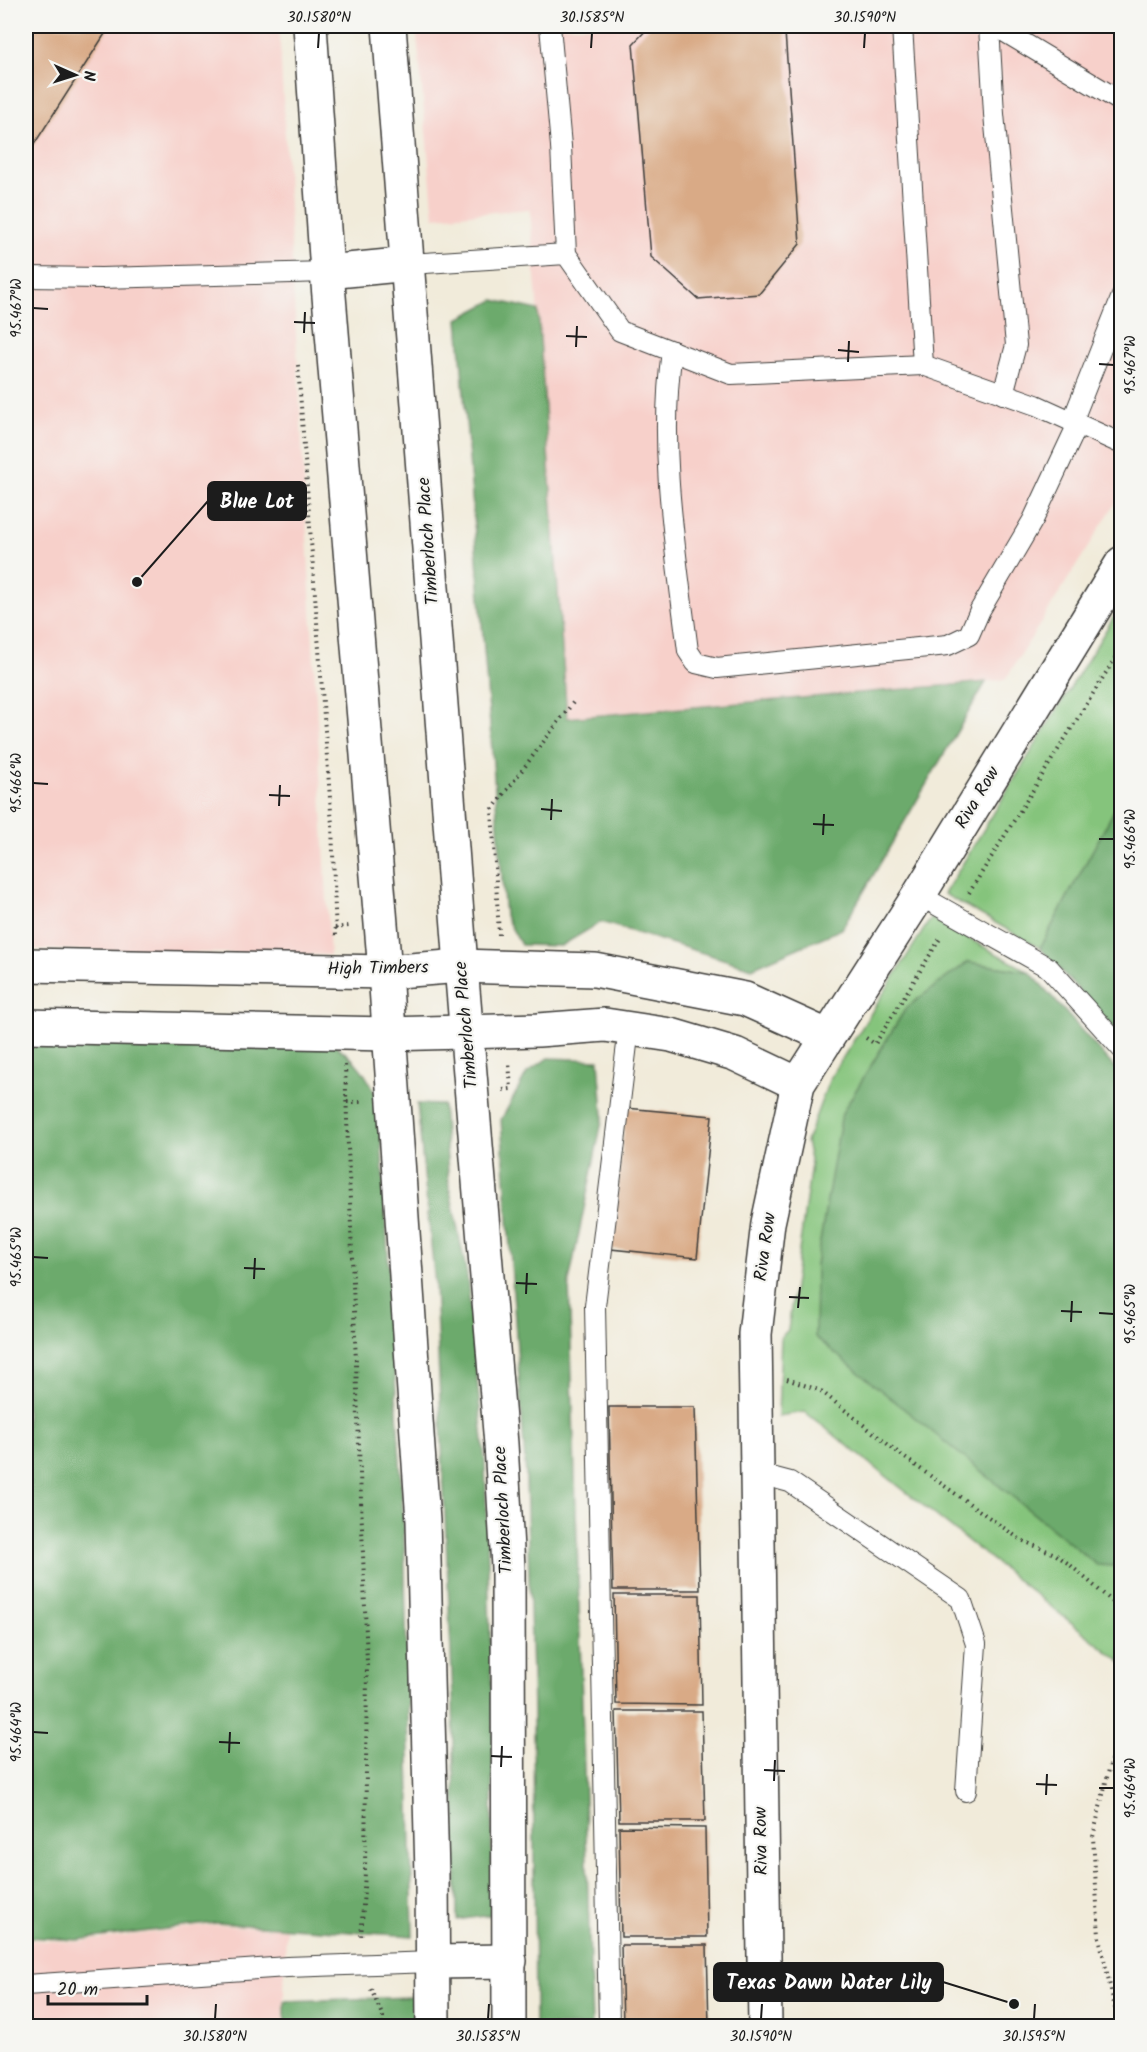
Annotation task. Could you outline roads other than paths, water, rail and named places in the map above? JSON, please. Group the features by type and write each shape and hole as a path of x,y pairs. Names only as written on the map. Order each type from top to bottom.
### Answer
{"street":[{"path":"310,26 327,272 385,972 423,1521 429,1711 433,2026"},
{"name":"Timberloch Place","path":"389,26 461,966 492,1317 508,1567 509,2026"},
{"path":"327,272 409,264"},
{"name":"Riva Row","path":"765,2026 754,1334 768,1223 798,1084 919,895 1122,563"},
{"name":"High Timbers","path":"26,964 385,972 461,966 595,970 685,985 745,999 827,1036"},
{"path":"26,1026 388,1034 468,1030 538,1030 605,1025 671,1035 735,1054 798,1084"},
{"path":"433,1962 510,1961"}],"lane":[{"path":"550,26 561,146 566,254 620,331 731,374 923,365 1003,394 1122,444"},
{"path":"902,26 923,365"},
{"path":"989,26 994,114 1016,345 1003,394"},
{"path":"995,26 1122,102"},
{"path":"409,264 566,254"},
{"path":"26,276 101,278 327,272"},
{"path":"672,351 666,390 671,499 688,651 696,663 717,668 948,645 969,635 980,610 1033,520 1075,423 1122,296"},
{"path":"919,895 1049,968 1122,1049"},
{"path":"609,2026 595,1306 628,1028"},
{"path":"756,1473 790,1482 961,1599 976,1644 966,1791"},
{"path":"26,1985 287,1967 433,1962"}],"place":[{"name":"Blue Lot","path":"137,582"},
{"name":"Texas Dawn Water Lily","path":"1014,2004"}]}
